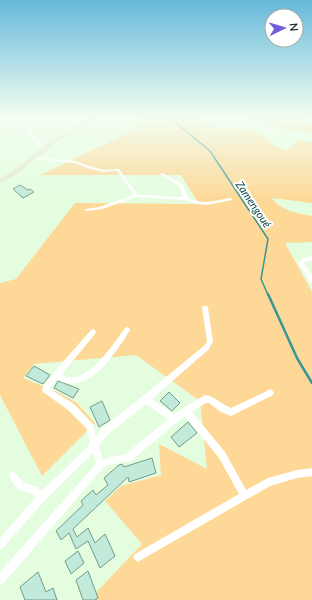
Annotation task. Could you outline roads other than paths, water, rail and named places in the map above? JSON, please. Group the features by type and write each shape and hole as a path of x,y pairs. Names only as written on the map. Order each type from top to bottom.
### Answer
{"street":[{"path":"41,145 45,148"},
{"path":"0,181 12,175 50,145"},
{"path":"32,158 76,162 103,171 118,170 137,196"},
{"path":"162,174 182,185 186,200"},
{"path":"87,210 100,208 137,196 186,200 207,204 230,199"},
{"path":"312,258 306,258 301,263 312,280"},
{"path":"0,545 42,497 94,446 104,432 146,399 209,344 205,308"},
{"path":"56,374 68,381 83,379 93,372 114,349 127,330"},
{"path":"93,332 56,374 47,386 46,390 71,407 90,427 100,465"},
{"path":"0,580 100,465 109,461 128,458 174,419 205,398 209,398 226,411 231,412 270,393"},
{"path":"146,399 174,419"},
{"path":"186,411 222,455 244,495"},
{"path":"138,558 268,482 297,474 312,472"},
{"path":"13,476 21,486 36,490 42,497"}],"waterway":[{"name":"Zamengoué","path":"203,145 210,151 268,239 261,279 268,295"},
{"name":"Zamengoué","path":"268,294 297,358 312,383"}]}
